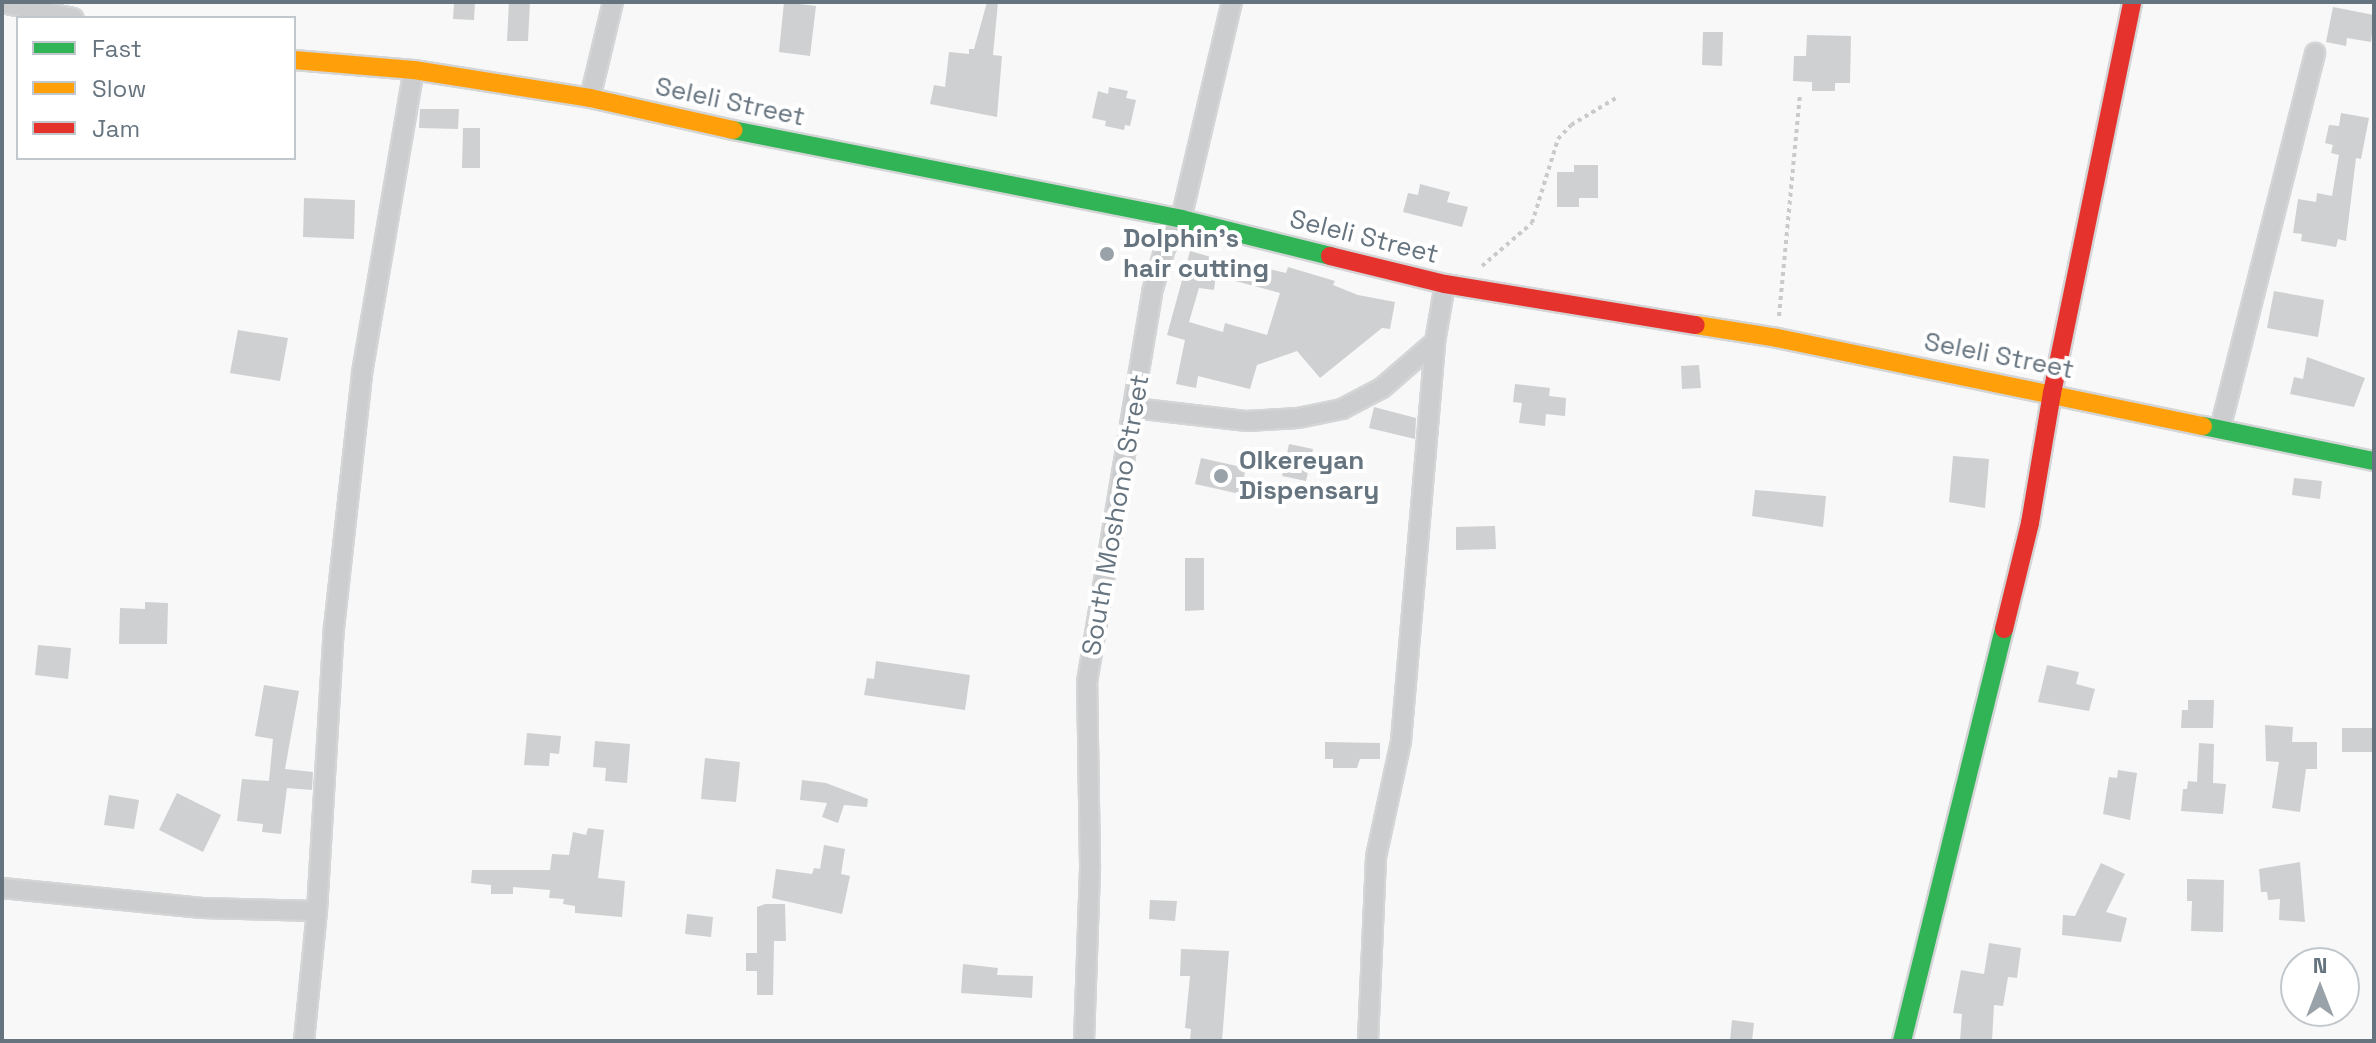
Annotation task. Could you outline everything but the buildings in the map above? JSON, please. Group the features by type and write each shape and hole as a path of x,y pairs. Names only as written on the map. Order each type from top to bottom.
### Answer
{"street":[{"path":"590,98 613,2"},
{"name":"South Moshono Street","path":"1084,1041 1090,865 1087,682 1157,268 1181,219 1232,2"},
{"path":"1902,1041 2030,523 2052,393 2132,2"},
{"path":"2,3 64,16"},
{"path":"2220,429 2315,53"},
{"name":"Seleli Street","path":"296,60 414,70 590,98 851,156 1181,219 1452,285 1777,338 2374,461"},
{"path":"304,1041 317,911 334,628 362,373 414,70"},
{"path":"1368,1041 1376,857 1401,741 1435,342 1452,285"},
{"path":"1134,408 1247,421 1298,418 1342,409 1382,388 1435,342"},
{"path":"2,888 202,908 317,911"}],"path":[{"path":"1777,338 1800,95"},
{"path":"1452,285 1532,223 1558,139 1571,125 1616,98"}],"traffic: fast":[{"path":"733,130 1181,219 1330,256"},
{"path":"2203,426 2374,461"},
{"path":"1902,1041 2004,629"}],"traffic: slow":[{"path":"296,60 414,70 590,98 733,130"},
{"path":"1696,325 1777,338 2203,426"}],"traffic: jam":[{"path":"2004,629 2030,523 2052,393 2132,2"},
{"path":"1330,256 1445,284 1696,325"}],"place":[{"name":"Dolphin's hair cutting","path":"1107,254"},
{"name":"Olkereyan Dispensary","path":"1221,476"}]}
